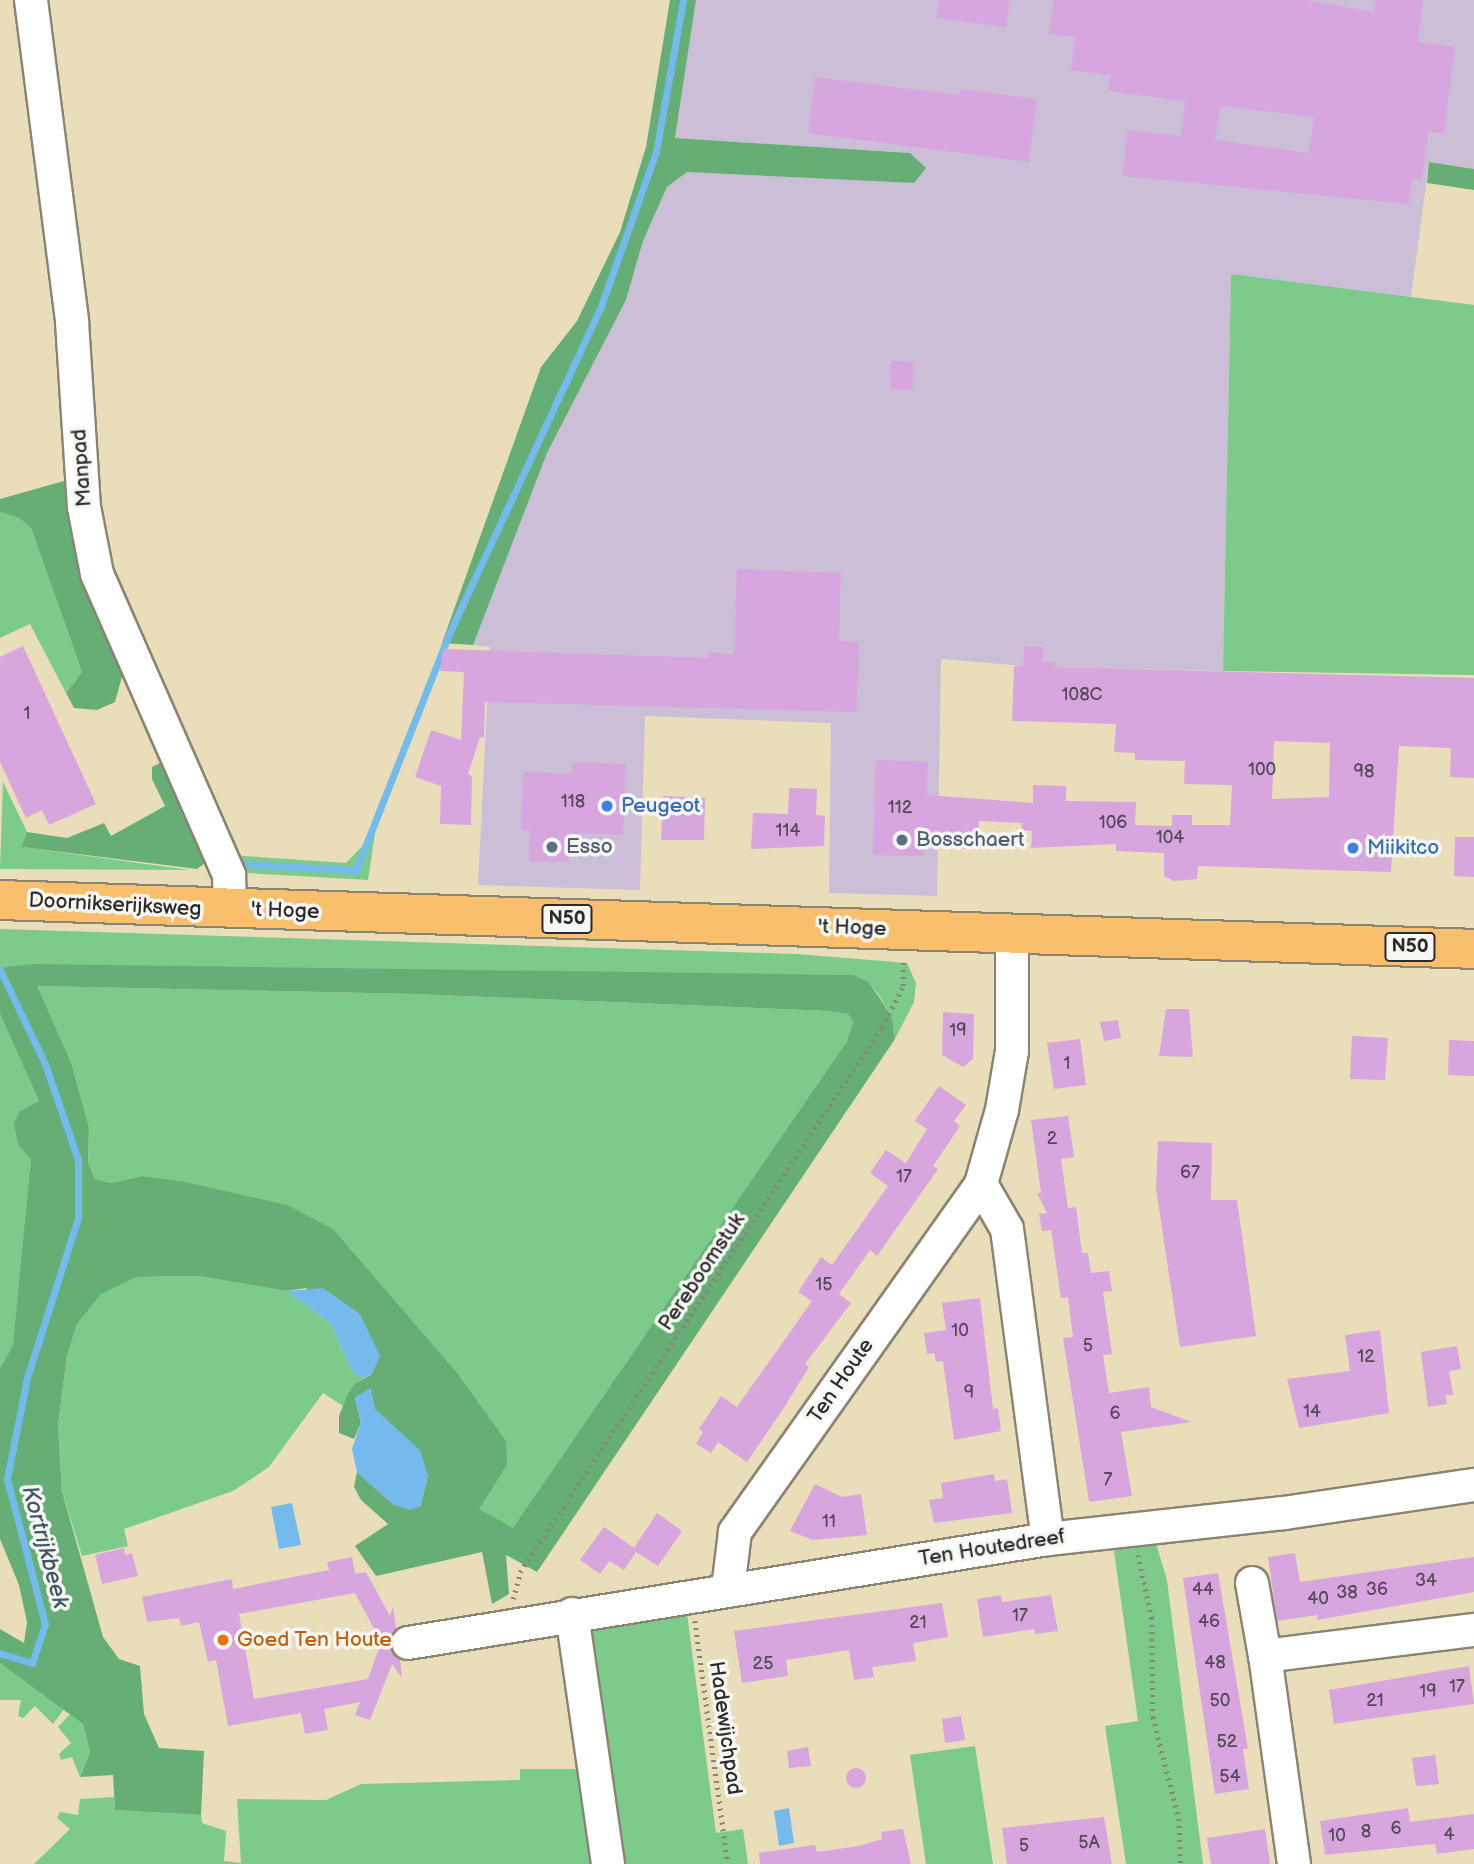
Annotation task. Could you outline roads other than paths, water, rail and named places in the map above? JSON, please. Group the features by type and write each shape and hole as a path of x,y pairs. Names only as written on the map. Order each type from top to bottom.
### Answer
{"main road":[{"name":"Doornikserijksweg","path":"0,900 230,910"},
{"name":"'t Hoge","path":"230,910 1474,949"}],"street":[{"name":"Manpad","path":"31,0 72,321 84,508 97,574 229,875 230,910"},
{"name":"Ten Houte","path":"728,1590 735,1532 981,1184 1002,1110 1012,1051 1012,935"},
{"path":"981,1184 1007,1228 1048,1539"},
{"name":"Ten Houtedreef","path":"408,1643 572,1614 1048,1539 1284,1513 1474,1485"},
{"path":"1252,1583 1294,1864"},
{"path":"572,1614 608,1864"},
{"path":"1265,1656 1474,1630"}],"water":[{"path":"323,1288 360,1314 380,1356 372,1374 364,1378 352,1371 331,1324 287,1291"},
{"path":"371,1388 375,1409 420,1450 428,1476 420,1507 410,1510 394,1505 357,1472 352,1449 361,1422 355,1397"},
{"path":"292,1503 301,1545 279,1549 271,1507"},
{"path":"789,1808 794,1843 779,1846 774,1811"}],"waterway":[{"path":"244,864 356,870 448,636 600,309 656,152 683,0"},
{"name":"Kortrijkbeek","path":"0,970 45,1064 78,1160 78,1218 27,1378 7,1479 45,1624 32,1663 0,1653"}],"place":[{"name":"Peugeot","path":"607,806"},
{"name":"Bosschaert","path":"902,840"},
{"name":"Esso","path":"552,847"},
{"name":"Miikitco","path":"1353,848"},
{"name":"Goed Ten Houte","path":"223,1640"}]}
